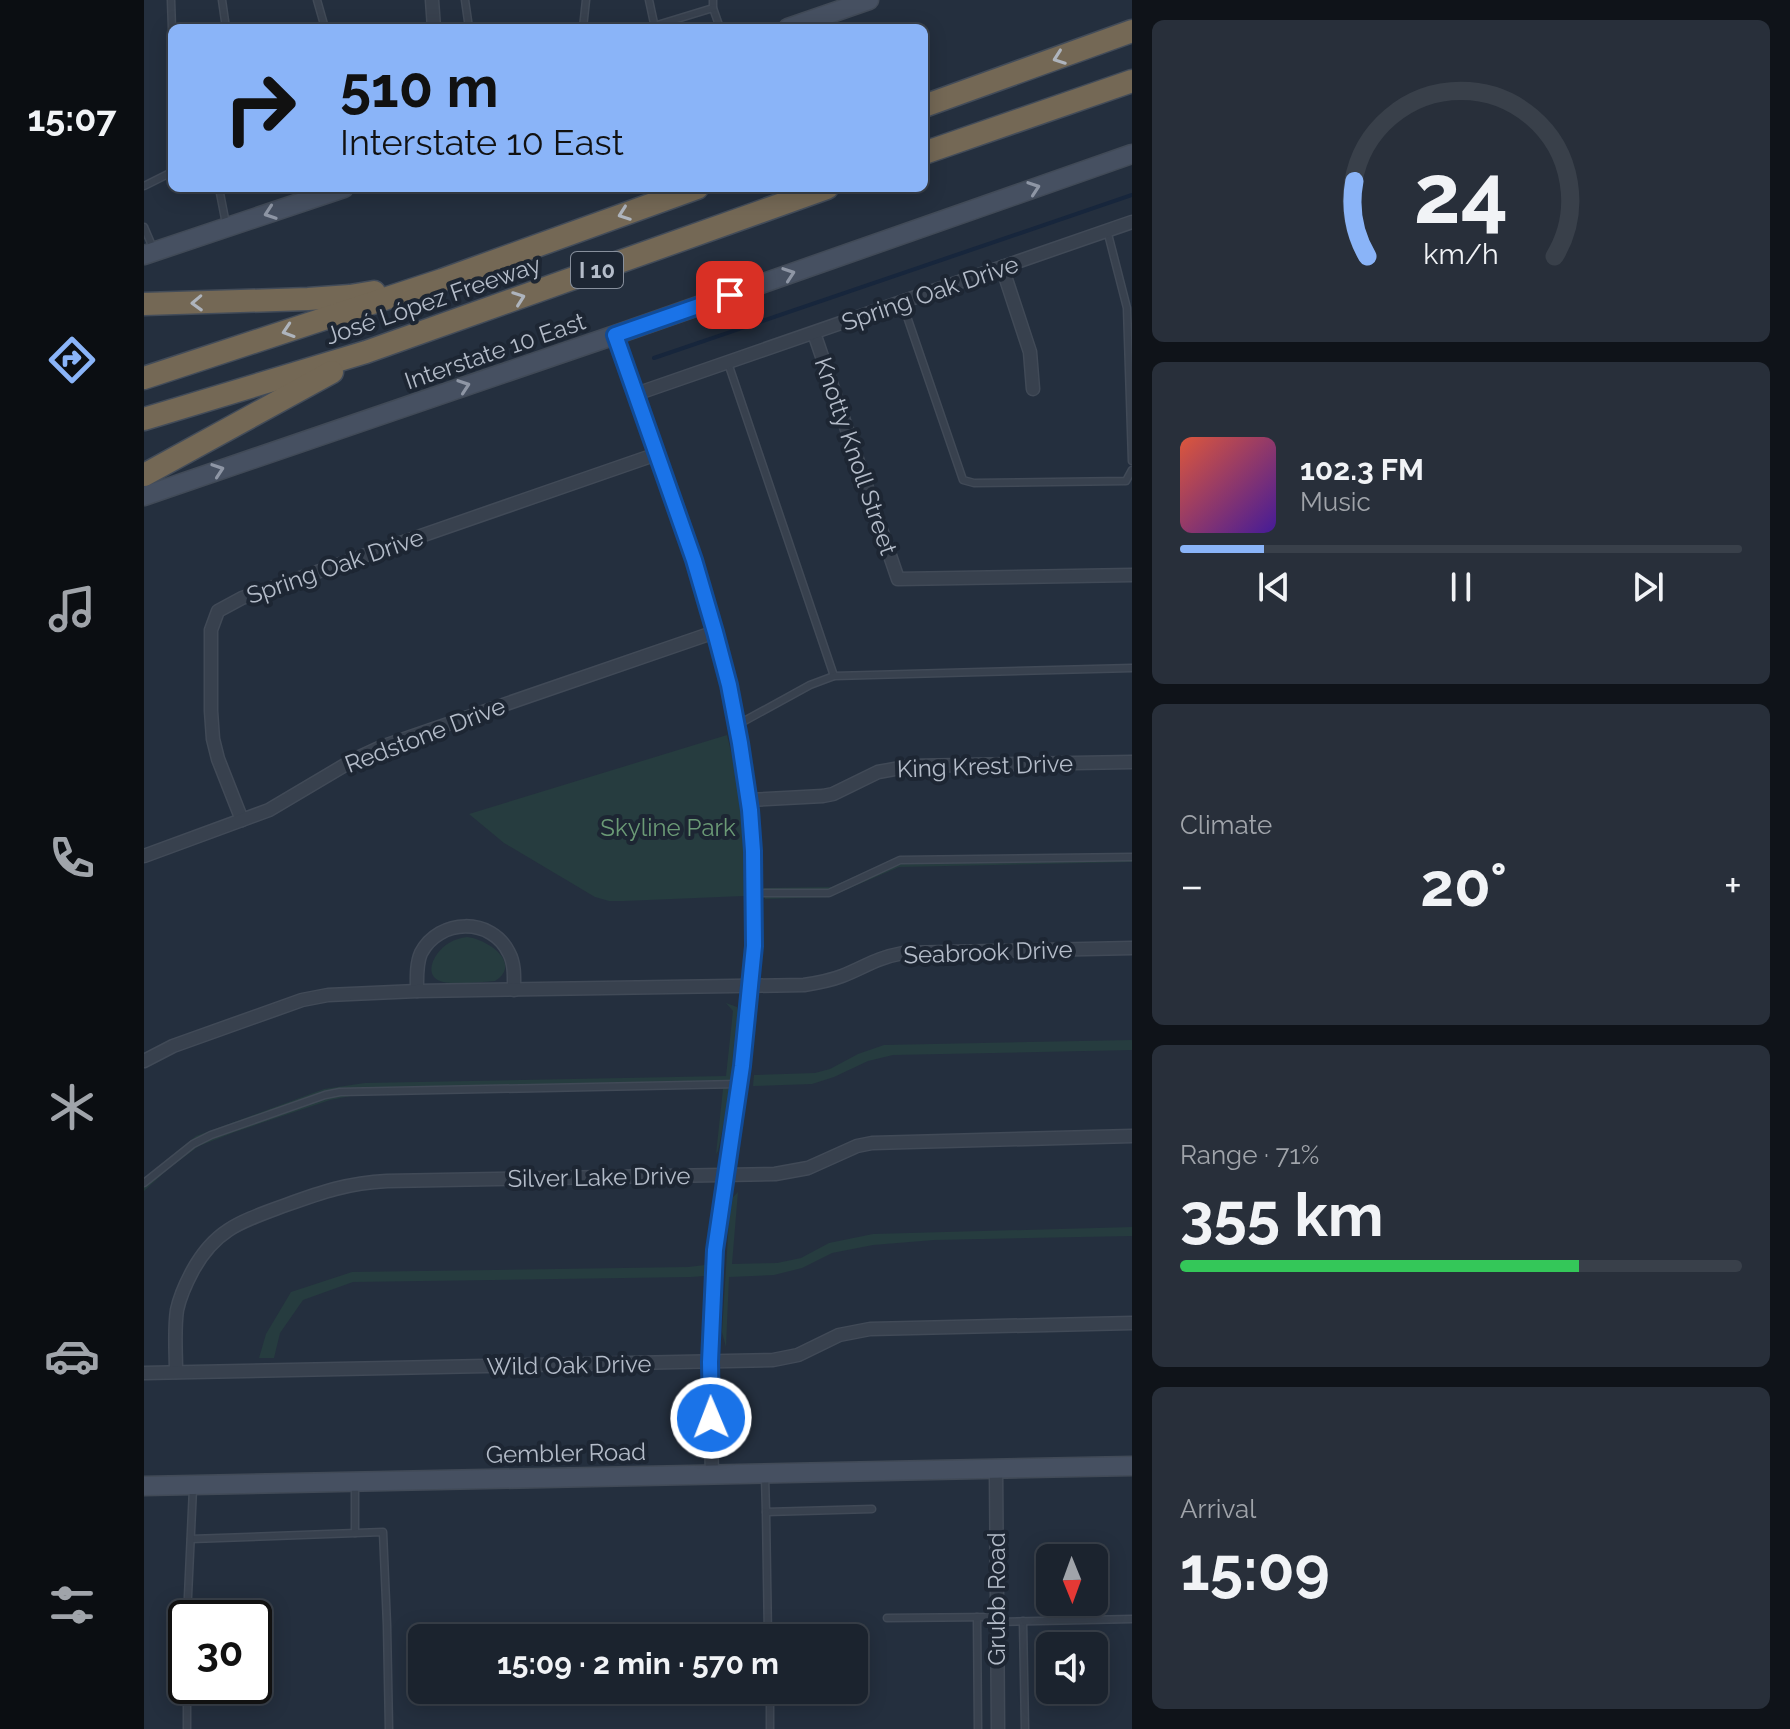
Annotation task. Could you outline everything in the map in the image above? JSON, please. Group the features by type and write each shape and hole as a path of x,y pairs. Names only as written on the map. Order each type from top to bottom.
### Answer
{"highway":[{"path":"928,105 1132,31"},
{"path":"928,152 1132,81"},
{"name":"José López Freeway","path":"144,378 442,280 686,192"},
{"name":"José López Freeway","path":"144,419 366,352 816,192"},
{"path":"144,304 350,296 442,280"},
{"path":"144,475 366,352"}],"main road":[{"path":"799,24 859,2"},
{"name":"Interstate 10 East","path":"144,496 1132,154"},
{"path":"149,254 332,192"},
{"name":"Gembler Road","path":"144,1486 1132,1466"}],"street":[{"path":"432,0 434,24"},
{"name":"Spring Oak Drive","path":"636,394 1132,222"},
{"path":"1002,267 1030,352 1033,389"},
{"name":"Knotty Knoll Street","path":"814,333 898,579 1132,575"},
{"path":"615,335 694,560 715,632 729,685 749,800 754,946 745,1040 715,1250 710,1362 712,1474"},
{"name":"Spring Oak Drive","path":"242,820 213,739 211,630 218,611 242,598 657,454"},
{"name":"Redstone Drive","path":"144,856 269,810 381,747 715,632"},
{"name":"King Krest Drive","path":"749,800 833,794 878,772 911,766 1132,762"},
{"path":"417,991 421,953 439,933 466,926 487,930 501,941 511,956 514,990"},
{"name":"Seabrook Drive","path":"144,1061 173,1046 302,1000 341,994 804,985 822,983 874,960 903,953 1132,948"},
{"name":"Silver Lake Drive","path":"176,1372 177,1310 187,1281 202,1253 214,1240 248,1219 359,1182 775,1174 808,1168 857,1146 872,1143 1132,1136"},
{"name":"Wild Oak Drive","path":"144,1373 773,1360 798,1355 839,1335 870,1329 1132,1323"},
{"name":"Grubb Road","path":"996,1469 998,1729"}],"lane":[{"path":"171,0 172,24"},
{"path":"222,0 225,24"},
{"path":"317,0 324,24"},
{"path":"465,0 468,24"},
{"path":"583,24 586,0"},
{"path":"649,0 653,24"},
{"path":"662,24 713,4 719,24"},
{"path":"144,186 168,174"},
{"path":"220,192 227,227"},
{"path":"144,227 149,254"},
{"path":"1107,230 1127,308 1132,461"},
{"path":"902,302 963,480 974,483 1126,481 1132,470"},
{"path":"728,363 834,676"},
{"path":"737,725 810,685 834,676 1132,668"},
{"path":"754,893 829,893 900,860 1132,857"},
{"path":"144,1183 193,1144 211,1135 340,1092 739,1084"},
{"path":"765,1473 768,1624"},
{"path":"355,1481 355,1533"},
{"path":"188,1600 193,1485"},
{"path":"766,1512 872,1509"},
{"path":"191,1539 383,1532 389,1729"},
{"path":"977,1617 978,1729"},
{"path":"887,1618 977,1617 1023,1621 1132,1619"},
{"path":"1023,1621 1025,1729"},
{"path":"978,1687 997,1687"},
{"path":"187,1704 187,1729"},
{"path":"770,1704 770,1729"}],"green space":[{"name":"Skyline Park","path":"727,735 741,815 744,896 624,901 595,897 504,843 469,814"},
{"path":"1132,853 1132,862 899,867 829,897 765,899 764,888 832,887 897,857"},
{"path":"467,937 484,942 499,953 504,960 503,974 495,981 469,983 448,983 436,979 431,969 439,951 451,942"},
{"path":"726,1003 737,1007 740,1021 733,1078 716,1154 723,1089 361,1094 330,1100 199,1146 144,1191 144,1178 196,1136 324,1089 365,1083 726,1076 733,1011"},
{"path":"1132,1040 1132,1050 893,1055 868,1061 812,1084 753,1086 754,1075 815,1073 884,1045"},
{"path":"738,1192 732,1264 777,1263 801,1258 829,1243 873,1234 1132,1227 1132,1236 934,1240 873,1245 832,1253 802,1268 774,1275 729,1277 726,1347 722,1332 729,1219 733,1197"},
{"path":"705,1265 704,1276 691,1277 353,1282 303,1300 280,1333 274,1358 259,1358 266,1334 291,1292 352,1272"}],"waterway":[{"path":"654,358 1132,195"}],"route":[{"path":"711,1418 715,1250 742,1066 754,946 750,810 729,685 715,632 694,560 615,335 730,295"}]}
